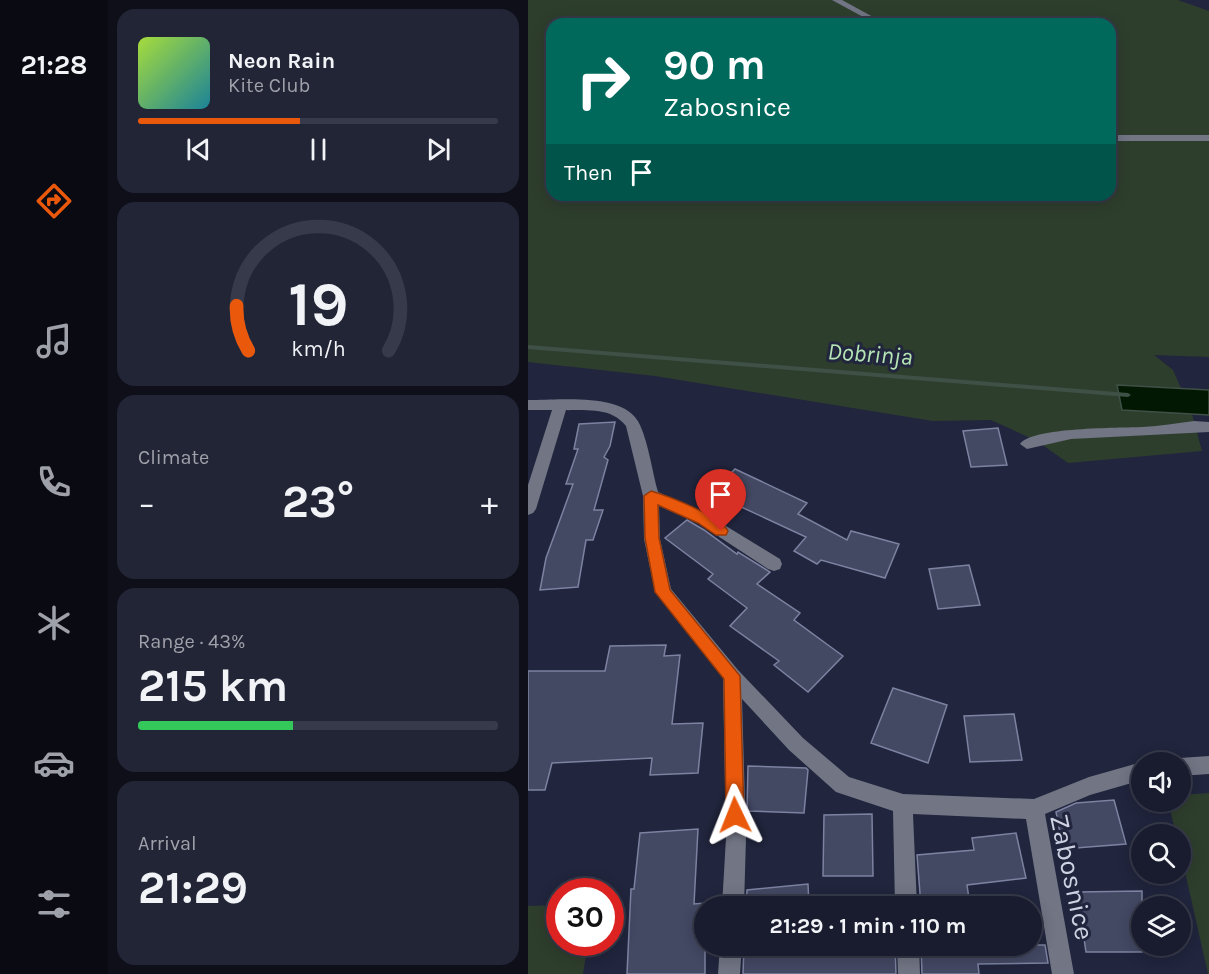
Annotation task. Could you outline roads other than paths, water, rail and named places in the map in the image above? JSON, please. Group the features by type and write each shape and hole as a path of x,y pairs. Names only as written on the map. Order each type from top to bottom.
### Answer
{"street":[{"path":"836,0 870,18"},
{"path":"1116,138 1209,138"},
{"name":"Zabosnice","path":"528,405 607,406 624,414 633,425 651,496 652,538 663,592 732,676 796,744 843,785 903,804 1034,809 1063,974"},
{"path":"528,509 561,405"},
{"path":"1027,444 1071,434 1144,432 1194,426 1209,428"},
{"path":"651,496 703,519 774,564"},
{"path":"732,676 736,838 733,896"},
{"path":"1191,767 1209,765"},
{"path":"1034,809 1089,786 1131,774"},
{"path":"903,804 906,896"},
{"path":"729,974 730,956"},
{"path":"908,956 909,974"}],"waterway":[{"name":"Dobrinja","path":"528,347 1128,395"}]}
